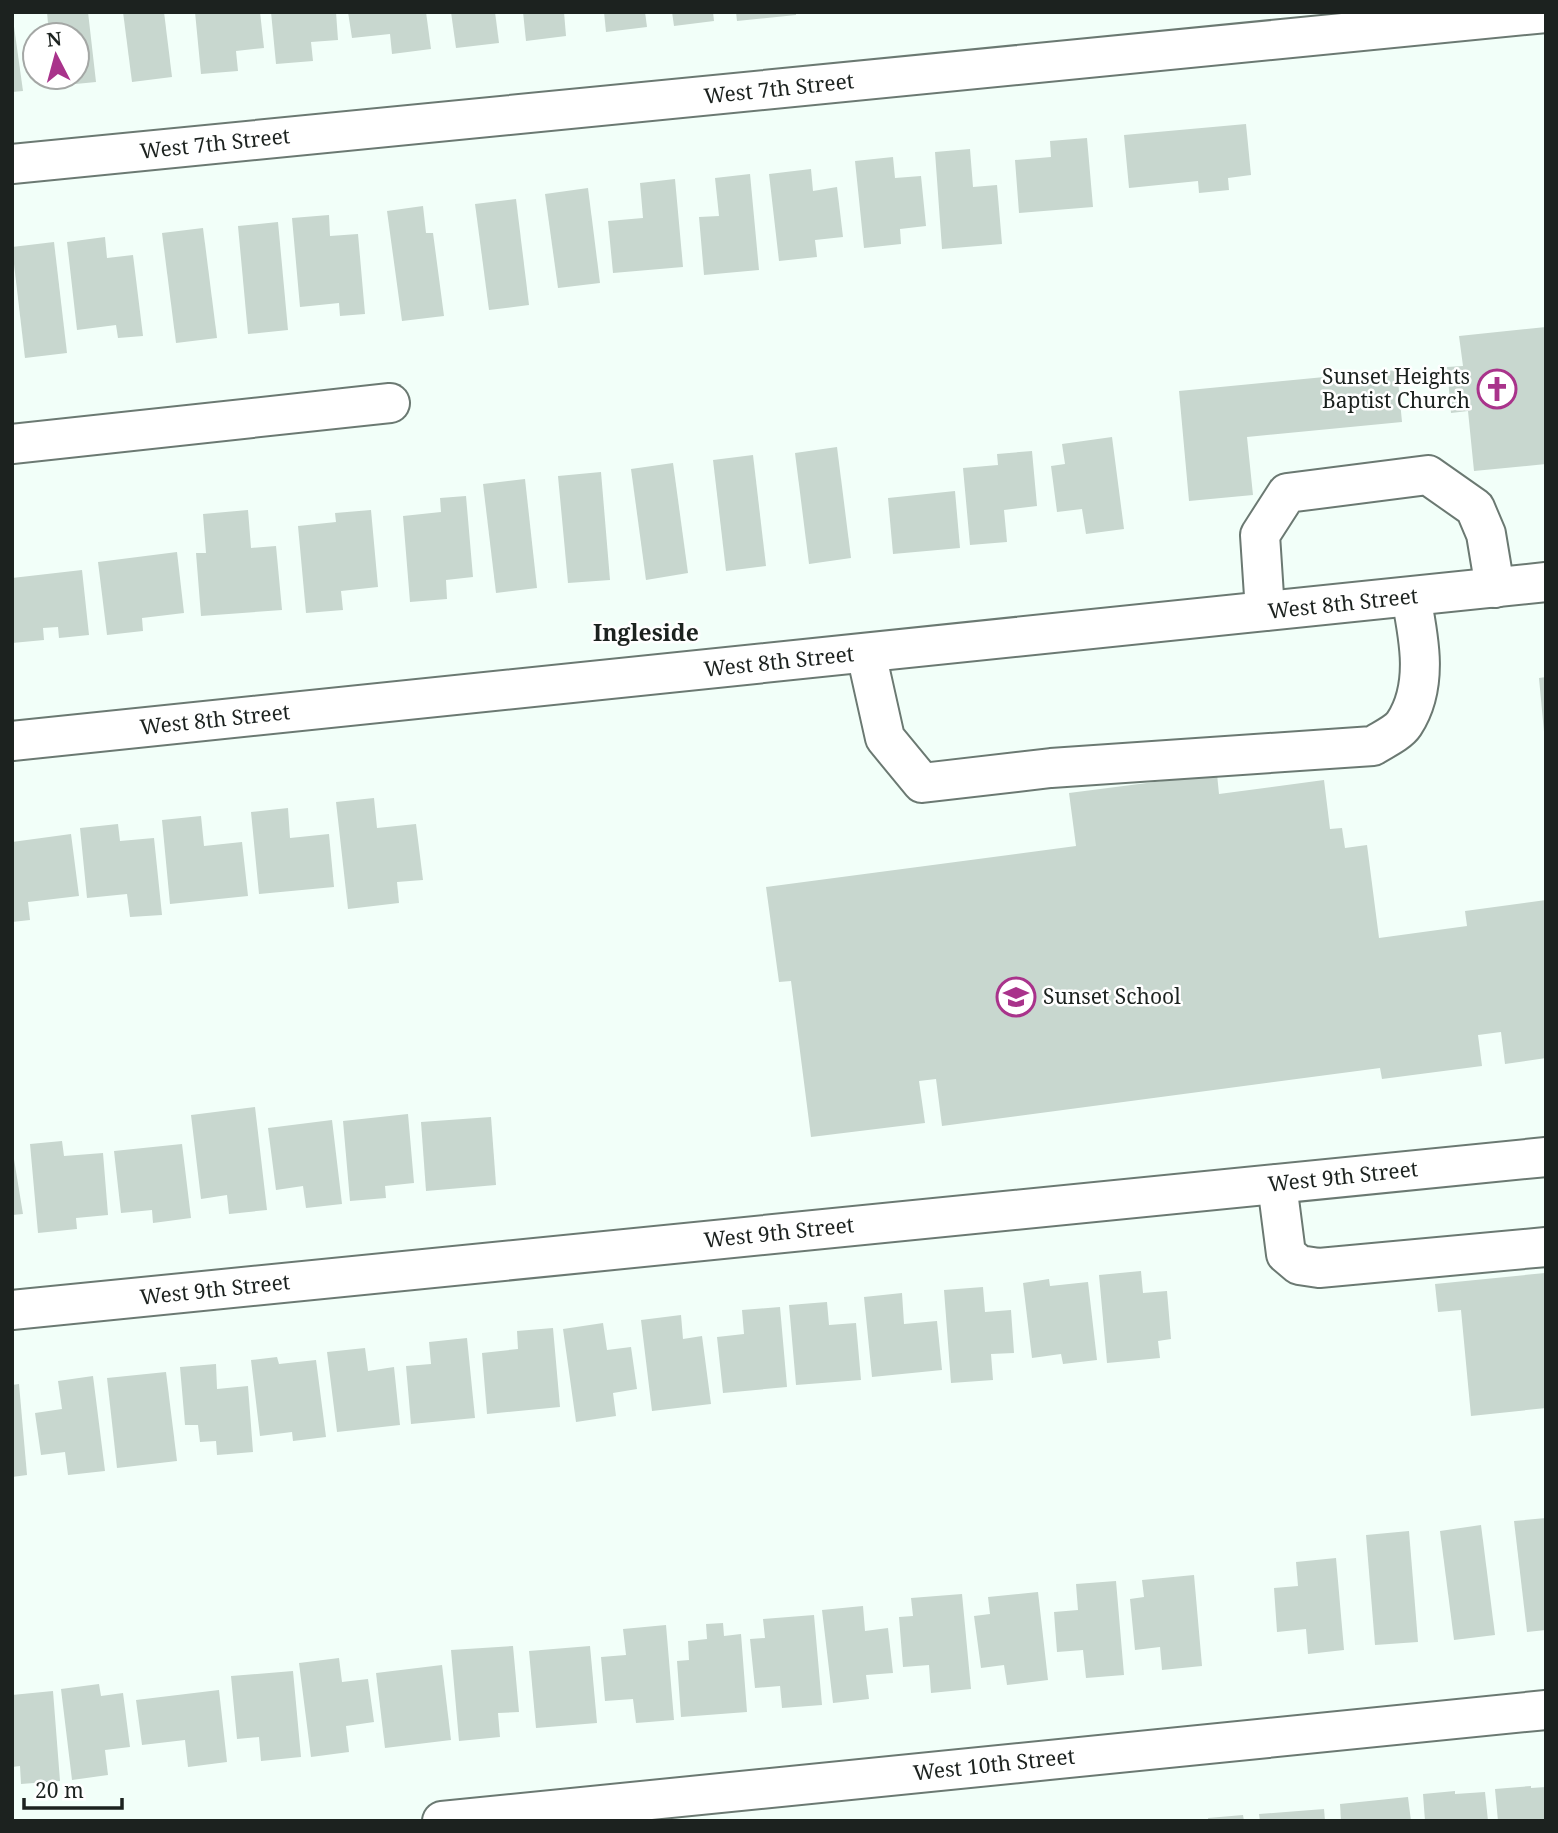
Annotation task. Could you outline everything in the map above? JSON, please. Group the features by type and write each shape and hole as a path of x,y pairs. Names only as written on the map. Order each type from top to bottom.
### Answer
{"street":[{"name":"West 7th Street","path":"12,164 1546,13"},
{"path":"12,444 390,403"},
{"path":"1265,611 1259,535 1287,493 1428,475 1475,508 1486,534 1495,588"},
{"name":"West 8th Street","path":"12,741 1546,582"},
{"path":"866,653 885,738 922,783 1051,768 1373,746 1404,726 1419,686 1419,637 1411,597"},
{"name":"West 9th Street","path":"12,1310 1546,1157"},
{"path":"1277,1184 1286,1254 1299,1265 1319,1268 1546,1247"},
{"name":"West 10th Street","path":"442,1821 1546,1710"}],"building":[{"path":"12,12 23,91 12,92"},
{"path":"47,12 88,12 89,21 48,21"},
{"path":"123,12 164,12 172,77 132,82"},
{"path":"195,12 260,12 264,48 236,51 238,71 201,74"},
{"path":"271,12 336,12 338,40 311,42 313,61 276,64"},
{"path":"348,12 426,12 431,49 392,54 390,34 352,38"},
{"path":"451,12 495,12 499,43 456,48"},
{"path":"523,12 564,12 566,36 526,41"},
{"path":"604,12 645,12 647,27 606,32"},
{"path":"672,12 713,12 714,21 674,26"},
{"path":"736,12 796,12 796,15 737,21"},
{"path":"91,38 96,82 91,82"},
{"path":"1246,124 1251,175 1228,178 1229,190 1199,193 1198,181 1129,188 1124,135"},
{"path":"1087,138 1093,207 1019,213 1015,160 1051,157 1050,141"},
{"path":"970,149 973,187 997,185 1002,244 942,249 935,152"},
{"path":"893,157 895,178 921,176 926,226 900,229 901,244 864,248 855,161"},
{"path":"811,169 813,191 837,187 843,237 815,240 817,257 779,261 769,174"},
{"path":"750,174 759,270 704,275 699,217 719,216 715,178"},
{"path":"675,179 683,267 613,273 608,221 643,218 640,183"},
{"path":"588,188 600,283 558,288 545,194"},
{"path":"516,199 529,305 489,310 475,204"},
{"path":"423,206 426,233 433,233 444,316 402,321 387,211"},
{"path":"329,215 330,236 358,234 365,314 340,316 339,303 300,307 292,218"},
{"path":"278,222 288,330 248,334 238,226"},
{"path":"203,228 217,338 176,343 162,233"},
{"path":"105,237 107,258 133,255 143,336 118,338 116,325 77,330 67,242"},
{"path":"54,242 67,353 25,358 12,247"},
{"name":"Sunset Heights Baptist Church","path":"1546,327 1546,464 1474,471 1468,411 1451,413 1447,367 1463,366 1459,336"},
{"path":"1397,370 1402,422 1247,437 1253,495 1189,501 1179,391"},
{"path":"1112,437 1124,529 1086,534 1082,509 1057,512 1051,466 1065,464 1062,444"},
{"path":"837,447 851,558 809,564 795,453"},
{"path":"1032,451 1037,506 1004,510 1007,542 970,545 963,468 998,465 997,454"},
{"path":"753,455 766,566 726,571 713,460"},
{"path":"673,463 688,573 646,580 631,469"},
{"path":"601,472 610,580 568,583 558,476"},
{"path":"525,479 537,588 496,593 483,484"},
{"path":"955,491 960,548 893,554 888,498"},
{"path":"466,496 473,577 446,580 447,599 410,602 403,516 441,512 440,498"},
{"path":"248,510 251,548 276,546 282,610 201,616 196,553 206,553 203,514"},
{"path":"371,510 378,587 341,591 343,610 306,613 298,526 336,522 335,513"},
{"path":"177,552 184,613 142,618 143,631 107,635 98,562"},
{"path":"82,570 89,635 59,638 58,627 43,628 44,640 12,643 12,578"},
{"path":"1546,677 1546,732 1544,732 1539,678"},
{"path":"1217,774 1219,794 1324,780 1330,829 1342,828 1345,848 1367,845 1379,938 1467,926 1465,911 1546,900 1546,1058 1505,1064 1501,1032 1478,1035 1482,1066 1382,1079 1380,1068 942,1126 936,1079 919,1081 925,1123 811,1137 791,981 779,982 766,887 1076,846 1069,793"},
{"path":"374,798 377,828 416,824 423,880 397,882 399,903 348,909 336,802"},
{"path":"288,808 290,838 329,834 334,887 259,894 251,812"},
{"path":"201,816 204,846 242,842 248,896 170,904 162,820"},
{"path":"118,824 120,841 154,838 162,915 130,917 127,894 87,898 80,828"},
{"path":"71,834 79,896 28,902 30,920 12,922 12,842"},
{"path":"255,1107 267,1210 229,1214 227,1195 201,1199 191,1115"},
{"path":"408,1114 414,1183 385,1186 386,1198 350,1201 343,1121"},
{"path":"491,1117 496,1185 426,1191 421,1122"},
{"path":"332,1120 342,1204 306,1208 303,1186 276,1190 268,1128"},
{"path":"62,1141 64,1156 103,1153 108,1215 76,1218 77,1229 38,1233 30,1144"},
{"path":"182,1144 191,1218 153,1223 152,1210 121,1213 114,1151"},
{"path":"12,1147 23,1214 12,1215"},
{"path":"1141,1271 1143,1293 1167,1291 1171,1339 1158,1341 1160,1358 1107,1363 1099,1275"},
{"path":"1545,1273 1546,1408 1471,1416 1461,1310 1438,1312 1435,1284"},
{"path":"1049,1279 1050,1286 1088,1282 1097,1360 1063,1364 1061,1354 1032,1358 1023,1283"},
{"path":"983,1287 985,1312 1011,1310 1014,1353 991,1354 993,1380 951,1383 944,1290"},
{"path":"902,1293 904,1324 937,1321 942,1370 872,1377 864,1297"},
{"path":"827,1302 829,1325 856,1323 861,1380 796,1385 789,1305"},
{"path":"780,1307 787,1387 723,1393 717,1337 744,1334 742,1310"},
{"path":"681,1315 683,1339 702,1336 711,1404 652,1411 641,1320"},
{"path":"603,1323 607,1350 631,1347 637,1389 613,1393 616,1416 576,1422 563,1329"},
{"path":"553,1328 560,1407 487,1414 482,1353 518,1349 517,1331"},
{"path":"467,1338 475,1418 411,1424 406,1366 431,1364 429,1342"},
{"path":"365,1348 368,1371 394,1367 400,1425 337,1432 327,1352"},
{"path":"277,1357 279,1364 316,1360 326,1437 293,1441 292,1432 260,1436 251,1360"},
{"path":"216,1364 217,1389 248,1386 253,1452 217,1455 216,1441 200,1442 198,1425 185,1425 180,1367"},
{"path":"166,1372 177,1461 117,1468 107,1378"},
{"path":"93,1376 105,1471 68,1475 65,1452 41,1455 35,1413 62,1409 58,1381"},
{"path":"19,1384 27,1475 12,1477 12,1385"},
{"path":"1546,1518 1546,1630 1527,1632 1514,1521"},
{"path":"1481,1525 1495,1635 1454,1640 1440,1531"},
{"path":"1409,1531 1418,1642 1375,1645 1366,1535"},
{"path":"1336,1558 1344,1650 1308,1654 1306,1629 1277,1632 1274,1588 1298,1586 1296,1562"},
{"path":"1194,1575 1202,1666 1162,1670 1160,1647 1135,1650 1130,1599 1144,1597 1142,1580"},
{"path":"1116,1581 1124,1675 1086,1678 1083,1650 1057,1652 1054,1612 1078,1610 1076,1584"},
{"path":"1038,1592 1048,1680 1007,1685 1004,1665 981,1668 974,1616 990,1614 988,1597"},
{"path":"962,1594 971,1689 931,1693 929,1665 903,1667 899,1617 913,1616 911,1598"},
{"path":"863,1606 865,1631 888,1628 893,1673 866,1675 869,1699 833,1703 822,1610"},
{"path":"814,1615 822,1705 782,1708 780,1686 755,1688 750,1639 765,1638 763,1619"},
{"path":"723,1623 724,1636 741,1634 747,1712 681,1717 677,1661 689,1660 688,1641 707,1639 706,1624"},
{"path":"666,1625 674,1720 636,1723 633,1699 605,1701 601,1657 626,1655 623,1629"},
{"path":"513,1646 519,1712 498,1713 500,1737 459,1741 451,1650"},
{"path":"590,1646 597,1723 536,1728 529,1651"},
{"path":"339,1658 342,1682 368,1679 374,1722 346,1726 349,1752 311,1757 299,1663"},
{"path":"442,1665 451,1740 385,1748 376,1673"},
{"path":"293,1671 301,1757 261,1761 259,1737 237,1739 231,1676"},
{"path":"99,1684 101,1696 123,1693 130,1747 105,1750 108,1775 72,1780 61,1689"},
{"path":"219,1690 227,1762 188,1767 185,1740 142,1745 136,1700"},
{"path":"53,1691 60,1781 21,1784 20,1766 12,1767 12,1695"},
{"path":"1546,1787 1546,1821 1498,1821 1495,1789"},
{"path":"1455,1791 1455,1794 1485,1792 1488,1821 1425,1821 1423,1794"},
{"path":"1408,1797 1411,1821 1341,1821 1340,1804"},
{"path":"1324,1809 1325,1821 1260,1821 1259,1814"},
{"path":"1243,1815 1244,1821 1208,1821 1208,1818"}],"place":[{"name":"Sunset Heights Baptist Church","path":"1497,389"},
{"name":"Sunset School","path":"1016,997"}],"district":[{"name":"Ingleside","path":"646,633"}]}
